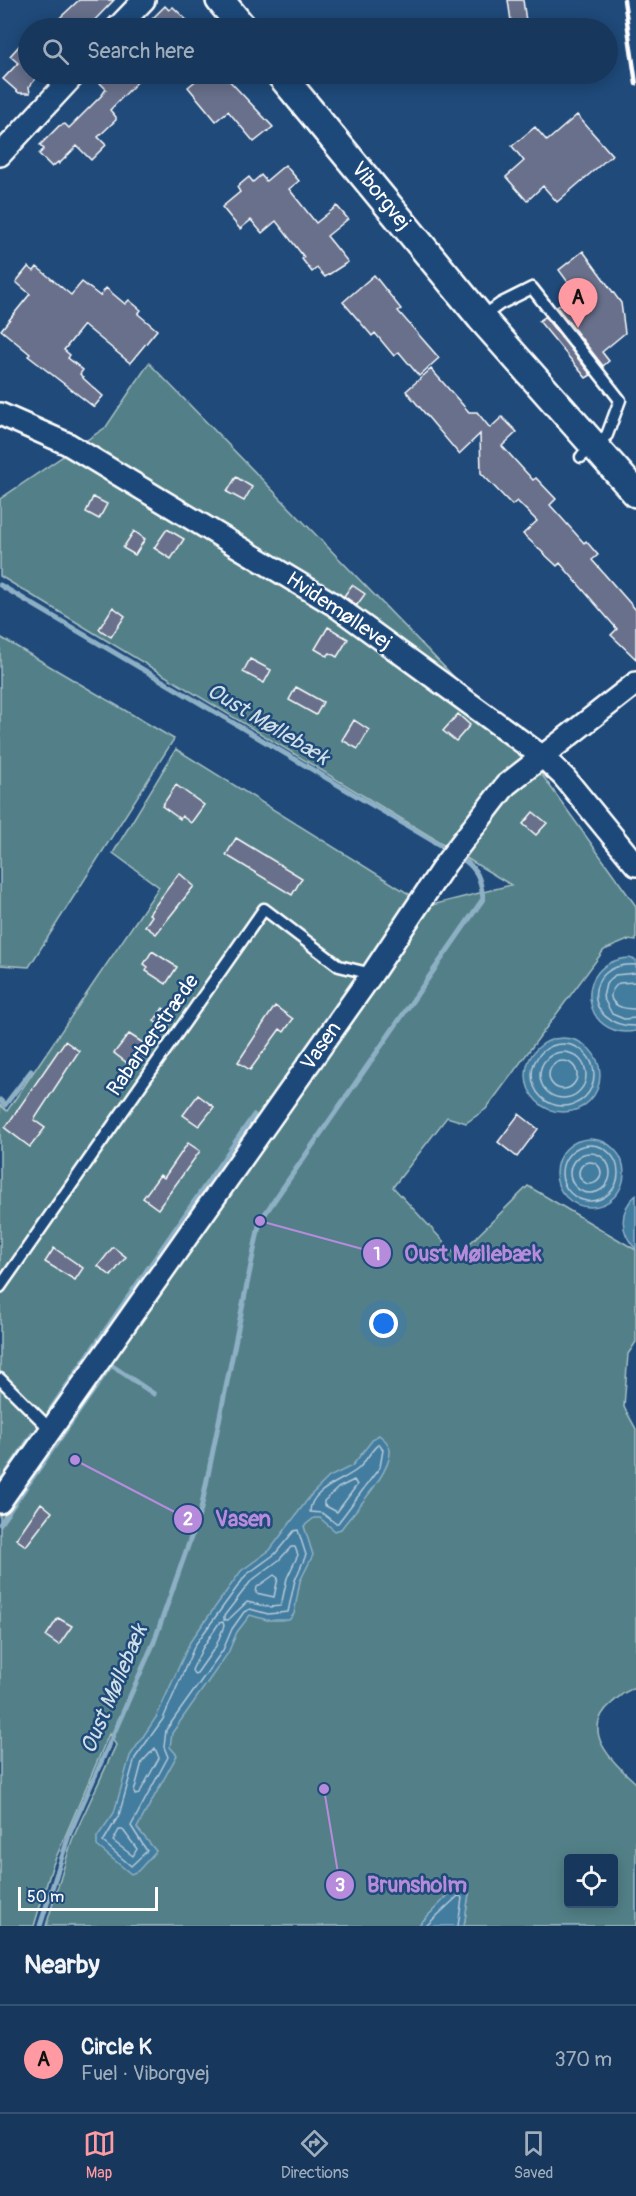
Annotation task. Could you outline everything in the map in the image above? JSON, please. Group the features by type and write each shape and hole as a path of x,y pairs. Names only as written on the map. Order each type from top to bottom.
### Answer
{"street":[{"path":"127,18 144,0"},
{"path":"220,0 235,18"},
{"path":"2,147 65,84"},
{"name":"Viborgvej","path":"288,84 481,318 636,515"},
{"name":"Hvidemøllevej","path":"0,414 68,444 333,604 543,757 564,777 636,866"},
{"name":"Viborgvej","path":"587,452 636,493"},
{"name":"Vasen","path":"0,1502 372,974 464,838 506,785 636,683"}],"lane":[{"path":"481,318 500,304 532,288 620,400 607,435 587,452"},
{"name":"Rabarberstræde","path":"0,1287 264,909 339,966 372,974"},
{"path":"0,1379 50,1429"}],"green space":[{"path":"149,363 522,747 636,906 636,941 628,940 604,950 486,1109 466,1123 447,1117 393,1187 457,1256 528,1186 636,1250 636,1342 628,1354 624,1407 636,1429 636,1688 626,1692 612,1703 602,1714 598,1724 599,1735 609,1756 636,1783 636,1926 464,1926 469,1893 437,1907 418,1926 46,1926 72,1840 116,1745 109,1734 52,1867 34,1926 0,1926 0,1105 7,1111 159,887 113,853 176,749 428,906 511,885 0,576 0,499 106,427"},
{"path":"0,637 174,739 29,967 0,965"}],"water":[{"path":"629,958 636,960 636,1031 618,1031 604,1024 594,1013 590,1000 591,985 598,972 610,963"},
{"path":"563,1038 584,1044 594,1054 600,1075 594,1096 584,1106 563,1112 542,1106 532,1096 526,1075 532,1054 542,1044"},
{"path":"590,1139 603,1142 614,1149 621,1160 624,1173 621,1186 614,1197 603,1204 590,1207 577,1204 566,1197 559,1186 556,1173 559,1160 566,1149 577,1142"},
{"path":"636,1195 636,1249 627,1236 623,1222 626,1208"},
{"path":"379,1435 390,1450 385,1469 341,1529 335,1531 320,1518 314,1518 304,1526 313,1555 300,1581 294,1614 289,1620 267,1620 250,1615 237,1632 228,1653 172,1733 170,1747 177,1755 137,1828 156,1851 138,1871 131,1874 97,1846 97,1837 114,1813 130,1756 157,1716 190,1642 241,1571 270,1550 311,1495 329,1477 352,1466 374,1438"},
{"path":"461,1882 469,1893 464,1926 418,1926"}],"building":[{"path":"79,0 114,0 97,18 60,18"},
{"path":"508,0 523,0 526,18 511,18"},
{"path":"165,6 169,10 173,7 185,18 153,18"},
{"path":"18,47 18,63 10,56"},
{"path":"18,63 18,84 31,84 29,87 30,93 19,93 3,79"},
{"path":"101,84 135,84 110,110 116,120 98,137 106,145 91,160 77,146 59,164 58,162 52,167 39,154 44,149 40,145 59,126 65,124 69,128 106,89"},
{"path":"192,84 232,84 273,127 254,142 228,111 216,121 188,87"},
{"path":"577,115 612,155 557,202 543,186 527,201 506,177 524,161 512,146 535,127 547,141"},
{"path":"285,165 299,181 289,189 316,223 337,206 348,219 327,236 348,262 325,277 317,268 312,272 302,259 304,257 276,221 262,233 251,220 240,229 222,207 240,192 237,187 249,177 253,182 261,175 266,181"},
{"path":"583,251 621,303 625,333 602,352 609,361 603,366 557,307 576,293 559,270"},
{"path":"28,267 34,271 37,267 71,295 82,282 100,296 106,288 125,304 129,300 141,310 138,314 157,330 130,363 84,325 64,350 70,355 68,358 83,370 80,374 84,379 103,396 94,407 28,356 30,354 1,330 30,294 16,282"},
{"path":"374,275 401,309 398,311 439,358 419,376 399,352 394,356 375,333 372,336 343,302"},
{"path":"545,317 591,375 586,378 539,321"},
{"path":"431,369 469,412 477,412 490,428 502,417 517,432 502,446 533,480 536,478 556,499 550,505 598,555 592,560 636,610 636,659 611,635 617,629 560,563 557,566 523,534 537,521 517,501 512,505 481,473 480,434 459,454 406,391"},
{"path":"236,477 252,487 244,501 227,492"},
{"path":"93,497 107,504 99,519 86,512"},
{"path":"167,529 184,539 171,559 154,548"},
{"path":"134,531 145,539 135,555 123,548"},
{"path":"352,585 365,594 357,605 344,596"},
{"path":"113,607 125,616 111,637 99,629"},
{"path":"328,627 348,639 337,657 330,653 327,656 315,649"},
{"path":"250,659 271,670 264,683 243,672"},
{"path":"296,687 323,702 316,715 289,700"},
{"path":"458,714 470,725 456,741 443,731"},
{"path":"354,720 369,730 358,749 342,740"},
{"path":"176,785 204,805 191,823 182,816 180,819 162,806"},
{"path":"533,812 547,823 536,835 523,824"},
{"path":"236,838 302,878 292,895 226,855"},
{"path":"179,873 194,886 156,934 145,926 152,916 149,914"},
{"path":"152,951 177,967 166,984 146,971 148,967 144,964"},
{"path":"275,1006 293,1019 284,1032 280,1029 250,1070 238,1062"},
{"path":"163,1008 175,1017 166,1029 154,1021"},
{"path":"129,1034 151,1048 135,1069 114,1053"},
{"path":"65,1041 79,1051 34,1120 45,1128 30,1147 5,1128"},
{"path":"198,1095 214,1107 199,1126 183,1115"},
{"path":"519,1114 538,1129 517,1157 498,1142"},
{"path":"188,1143 200,1151 158,1209 143,1198 160,1175 164,1178"},
{"path":"113,1247 126,1257 111,1276 98,1266"},
{"path":"54,1248 83,1268 75,1280 45,1262"},
{"path":"41,1503 52,1512 26,1546 16,1539"},
{"path":"58,1618 72,1626 59,1645 46,1636"}],"waterway":[{"name":"Oust Møllebæk","path":"0,585 450,851"},
{"name":"Oust Møllebæk","path":"40,1926 69,1835 154,1642 201,1509 260,1221 483,899 477,874 470,864 458,856"},
{"path":"0,1100 5,1105 31,1071"},
{"path":"51,1409 254,1115"},
{"path":"0,1524 111,1365 154,1394"},
{"path":"0,1483 33,1434"}],"railway":[{"path":"624,0 636,84"}],"place":[{"name":"Circle K","path":"578,328"},
{"name":"Oust Møllebæk","path":"260,1221"},
{"name":"Vasen","path":"75,1460"},
{"name":"Brunsholm","path":"324,1789"}]}
